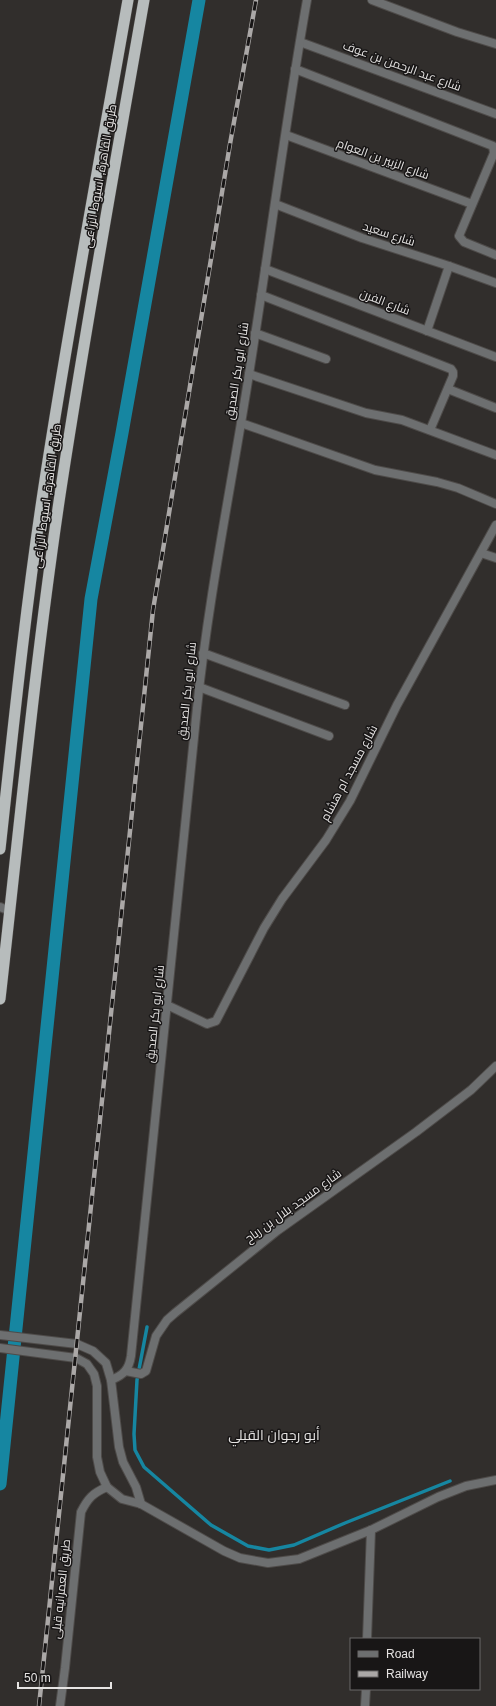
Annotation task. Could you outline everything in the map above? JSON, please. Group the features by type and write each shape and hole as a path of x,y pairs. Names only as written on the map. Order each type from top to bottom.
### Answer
{"highway":[{"name":"طريق القاهرة, اسيوط الزراعى","path":"0,849 36,544 59,390 128,0"},
{"name":"طريق القاهرة, اسيوط الزراعى","path":"0,999 5,909 41,629 76,392 144,0"},
{"path":"59,390 76,392"},
{"path":"36,544 53,546"}],"street":[{"name":"شارع ابو بكر الصديق","path":"126,1371 130,1364 131,1356 203,653 215,571 249,374 295,69 307,0"},
{"path":"372,0 457,32 496,44"},
{"name":"شارع عبد الرحمن بن عوف","path":"300,42 496,114"},
{"path":"295,69 491,145 494,150 493,162 472,204 460,232 460,239 466,243 496,255"},
{"name":"شارع الزبير بن العوام","path":"286,135 472,204"},
{"name":"شارع سعيد","path":"275,204 362,238 496,283"},
{"path":"427,331 449,266"},
{"name":"شارع الفرن","path":"265,270 496,357"},
{"path":"261,295 451,369 454,374 430,430"},
{"path":"255,333 326,359"},
{"path":"249,374 366,413 402,420 496,455"},
{"path":"448,389 496,408"},
{"path":"241,423 375,470 448,485 496,504"},
{"name":"شارع مسجد ام هشام","path":"168,1005 207,1024 216,1021 267,922 282,899 326,840 350,801 397,705 496,525"},
{"path":"481,553 496,558"},
{"path":"203,653 345,705"},
{"path":"199,686 329,736"},
{"name":"شارع مسجد بلال بن رباح","path":"126,1371 138,1374 146,1372 156,1336 167,1320 277,1231 416,1132 471,1090 496,1066"},
{"path":"0,1335 76,1344 93,1351 106,1363 111,1380 119,1447 123,1462 136,1487 141,1504"},
{"path":"0,1348 76,1358 87,1364 94,1374 97,1386 97,1457 100,1472 107,1487 122,1499 141,1504 224,1551 240,1558 258,1562 279,1563 299,1559 371,1530 438,1497 466,1486 496,1480"},
{"path":"111,1380 120,1377 126,1371"},
{"name":"طريق العمرانيه قبلى","path":"60,1706 81,1512 87,1500 96,1492 107,1487"},
{"path":"367,1638 371,1530"},
{"path":"365,1706 366,1690"}],"waterway":[{"path":"0,1484 91,599 199,0"},
{"path":"147,1327 137,1380 134,1434 135,1450 144,1467 211,1525 248,1546 269,1550 294,1545 450,1481"}],"railway":[{"path":"39,1706 153,610 230,144 256,0"}],"district":[{"name":"أبو رجوان القبلي","path":"274,1435"}]}
